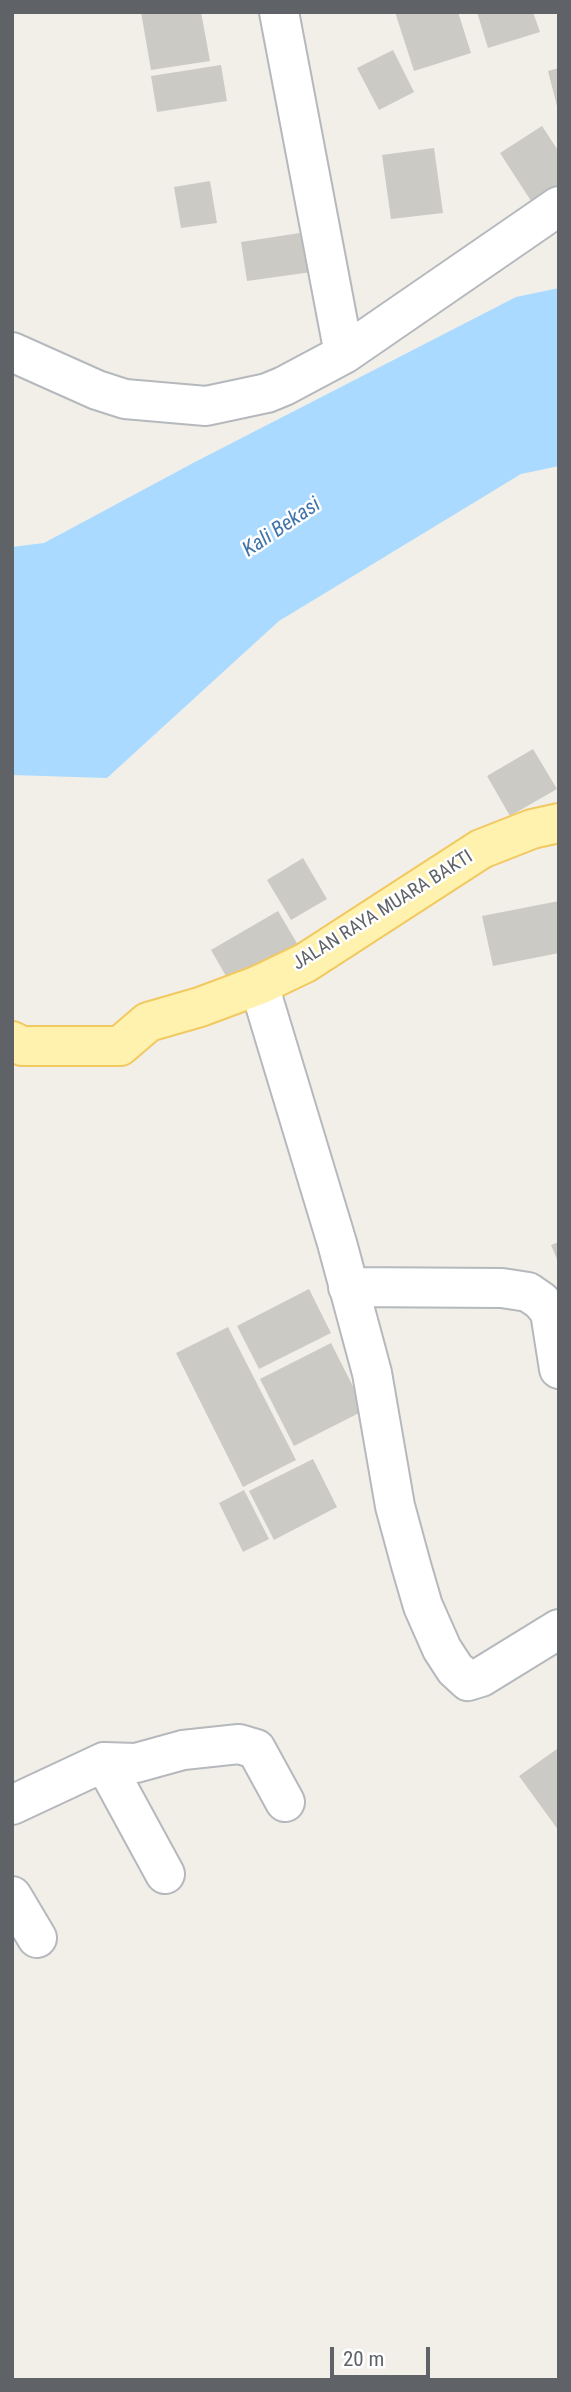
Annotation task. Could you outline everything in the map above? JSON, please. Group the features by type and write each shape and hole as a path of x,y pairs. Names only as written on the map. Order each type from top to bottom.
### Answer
{"main road":[{"name":"JALAN RAYA MUARA BAKTI","path":"12,1041 22,1046 120,1046 148,1022 200,1007 259,985 305,963 481,849 531,829 559,822"}],"street":[{"path":"279,12 344,354"},
{"path":"12,352 97,390 125,399 206,406 236,401 284,387 344,354 559,206"},
{"path":"259,985 337,1243 372,1373 395,1506 423,1606 442,1648 455,1670 468,1681 481,1677 559,1629"},
{"path":"348,1287 502,1288 528,1292 550,1312 559,1368"},
{"path":"12,1805 104,1762 136,1763 183,1750 239,1744 256,1749 285,1802"},
{"path":"104,1762 165,1874"},
{"path":"12,1896 37,1938"}],"water":[{"name":"Kali Bekasi","path":"559,288 559,466 521,474 279,621 107,778 12,775 12,547 44,543 516,297"}],"building":[{"path":"141,12 201,12 210,61 151,70"},
{"path":"395,12 458,12 471,53 414,71"},
{"path":"477,12 533,12 540,32 488,48"},
{"path":"393,50 414,92 379,110 357,68"},
{"path":"221,65 227,101 157,112 151,76"},
{"path":"559,68 559,110 558,110 548,71"},
{"path":"542,126 559,152 559,188 533,204 500,153"},
{"path":"434,148 443,213 391,219 382,155"},
{"path":"210,181 217,223 181,228 174,187"},
{"path":"313,231 319,271 247,281 241,242"},
{"path":"533,749 557,789 510,816 487,776"},
{"path":"303,858 327,899 291,920 267,880"},
{"path":"559,901 559,953 493,966 482,916"},
{"path":"278,911 301,950 234,990 211,950"},
{"path":"559,1242 559,1264 551,1245"},
{"path":"309,1289 331,1333 259,1369 237,1326"},
{"path":"228,1327 296,1460 243,1487 176,1353"},
{"path":"331,1343 365,1410 294,1446 260,1379"},
{"path":"313,1459 337,1507 274,1540 249,1491"},
{"path":"244,1490 269,1539 243,1552 219,1503"},
{"path":"557,1749 559,1751 559,1831 519,1776"}]}
